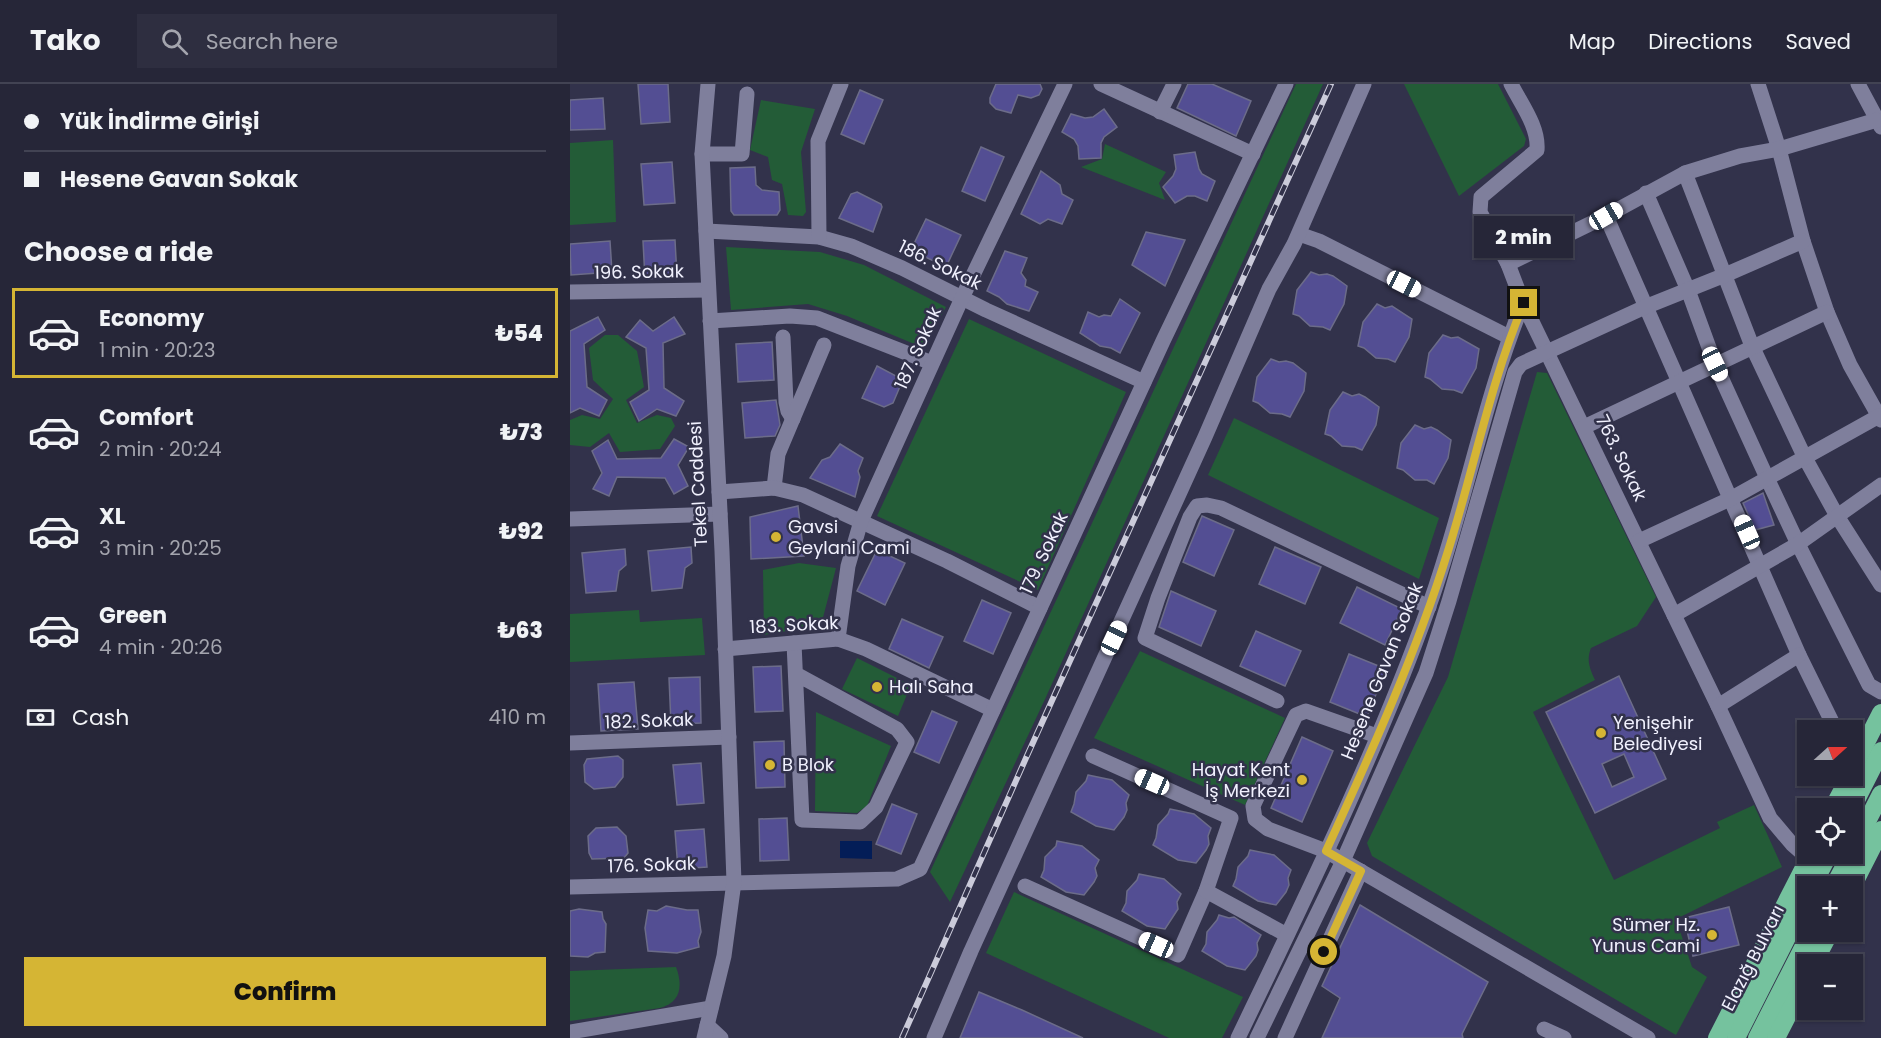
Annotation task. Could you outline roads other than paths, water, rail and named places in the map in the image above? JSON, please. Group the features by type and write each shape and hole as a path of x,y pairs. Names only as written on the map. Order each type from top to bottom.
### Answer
{"highway":[{"path":"1863,748 1881,713"},
{"path":"1857,798 1881,751"},
{"path":"1863,830 1881,794"},
{"path":"1858,876 1881,830"},
{"path":"1717,1038 1806,864"},
{"name":"Elazığ Bulvarı","path":"1736,1038 1797,918"},
{"path":"1757,1038 1806,942"},
{"path":"1776,1038 1797,997"}],"street":[{"name":"Tekel Caddesi","path":"706,1032 724,957 734,882 720,514 702,154 708,84"},
{"path":"819,237 818,141 841,84"},
{"name":"187. Sokak","path":"838,639 849,566 861,521 962,298 1065,84"},
{"path":"1101,84 1253,154"},
{"path":"1160,112 1174,84"},
{"name":"179. Sokak","path":"734,882 897,879 920,869 1144,382 1286,84"},
{"path":"934,1038 975,941 1205,437 1269,289 1299,234 1364,84"},
{"name":"763. Sokak","path":"1511,84 1533,127 1538,140 1537,150 1481,197 1480,212 1508,264 1524,303 1770,818 1797,847"},
{"path":"1639,541 1732,498 1804,456 1880,418 1850,365 1827,312 1803,241 1779,149 1758,84"},
{"path":"1508,264 1606,216 1685,173 1740,156 1779,149 1879,123 1858,84"},
{"path":"702,154 742,154 747,94"},
{"path":"1685,173 1752,346 1804,456 1837,516 1881,585"},
{"path":"1646,193 1688,290 1715,364 1797,544 1869,685 1881,692"},
{"path":"1606,216 1762,566 1799,655 1831,720"},
{"name":"186. Sokak","path":"706,231 819,237 851,246 892,263 1144,382"},
{"path":"1299,234 1319,241 1509,337"},
{"path":"1257,1038 1343,861 1426,673 1515,372 1521,364 1645,307 1803,241"},
{"name":"196. Sokak","path":"570,292 708,290"},
{"name":"Hesene Gavan Sokak","path":"1238,1038 1377,736 1429,607 1448,551 1509,337 1524,303"},
{"path":"1584,427 1827,312"},
{"path":"710,321 790,316 817,318 932,363"},
{"path":"783,337 786,402 793,419"},
{"path":"774,488 778,454 824,345"},
{"path":"1674,615 1762,566 1881,485"},
{"path":"718,492 774,488 803,495 947,561 1040,608"},
{"path":"1277,700 1145,638 1158,598 1197,506 1207,505 1221,508 1429,607"},
{"path":"570,519 720,514"},
{"name":"183. Sokak","path":"725,649 838,639 993,710"},
{"path":"795,643 796,674 802,820 860,822 876,807 907,742 897,729 796,674"},
{"path":"1718,706 1799,655"},
{"path":"1377,736 1306,711 1296,715 1252,806 1255,819 1268,829 1326,851 1361,871 1622,1032 1648,1038"},
{"name":"182. Sokak","path":"570,743 729,737"},
{"path":"1025,886 1178,955 1206,891 1231,818 1093,756"},
{"path":"1285,1038 1361,871"},
{"name":"176. Sokak","path":"570,886 734,882"},
{"path":"1206,891 1287,935"},
{"path":"570,1032 711,1008"},
{"path":"1544,1029 1564,1038"},
{"path":"706,1032 721,1038"}],"water":[{"path":"840,841 872,841 872,859 840,858"}],"railway":[{"path":"902,1038 1331,84"}],"place":[{"name":"Gavsi Geylani Cami","path":"776,537"},
{"name":"Halı Saha","path":"877,687"},
{"name":"Yenişehir Belediyesi","path":"1601,733"},
{"name":"B Blok","path":"770,765"},
{"name":"Hayat Kent İş Merkezi","path":"1302,780"},
{"name":"Sümer Hz. Yunus Cami","path":"1712,935"}]}
